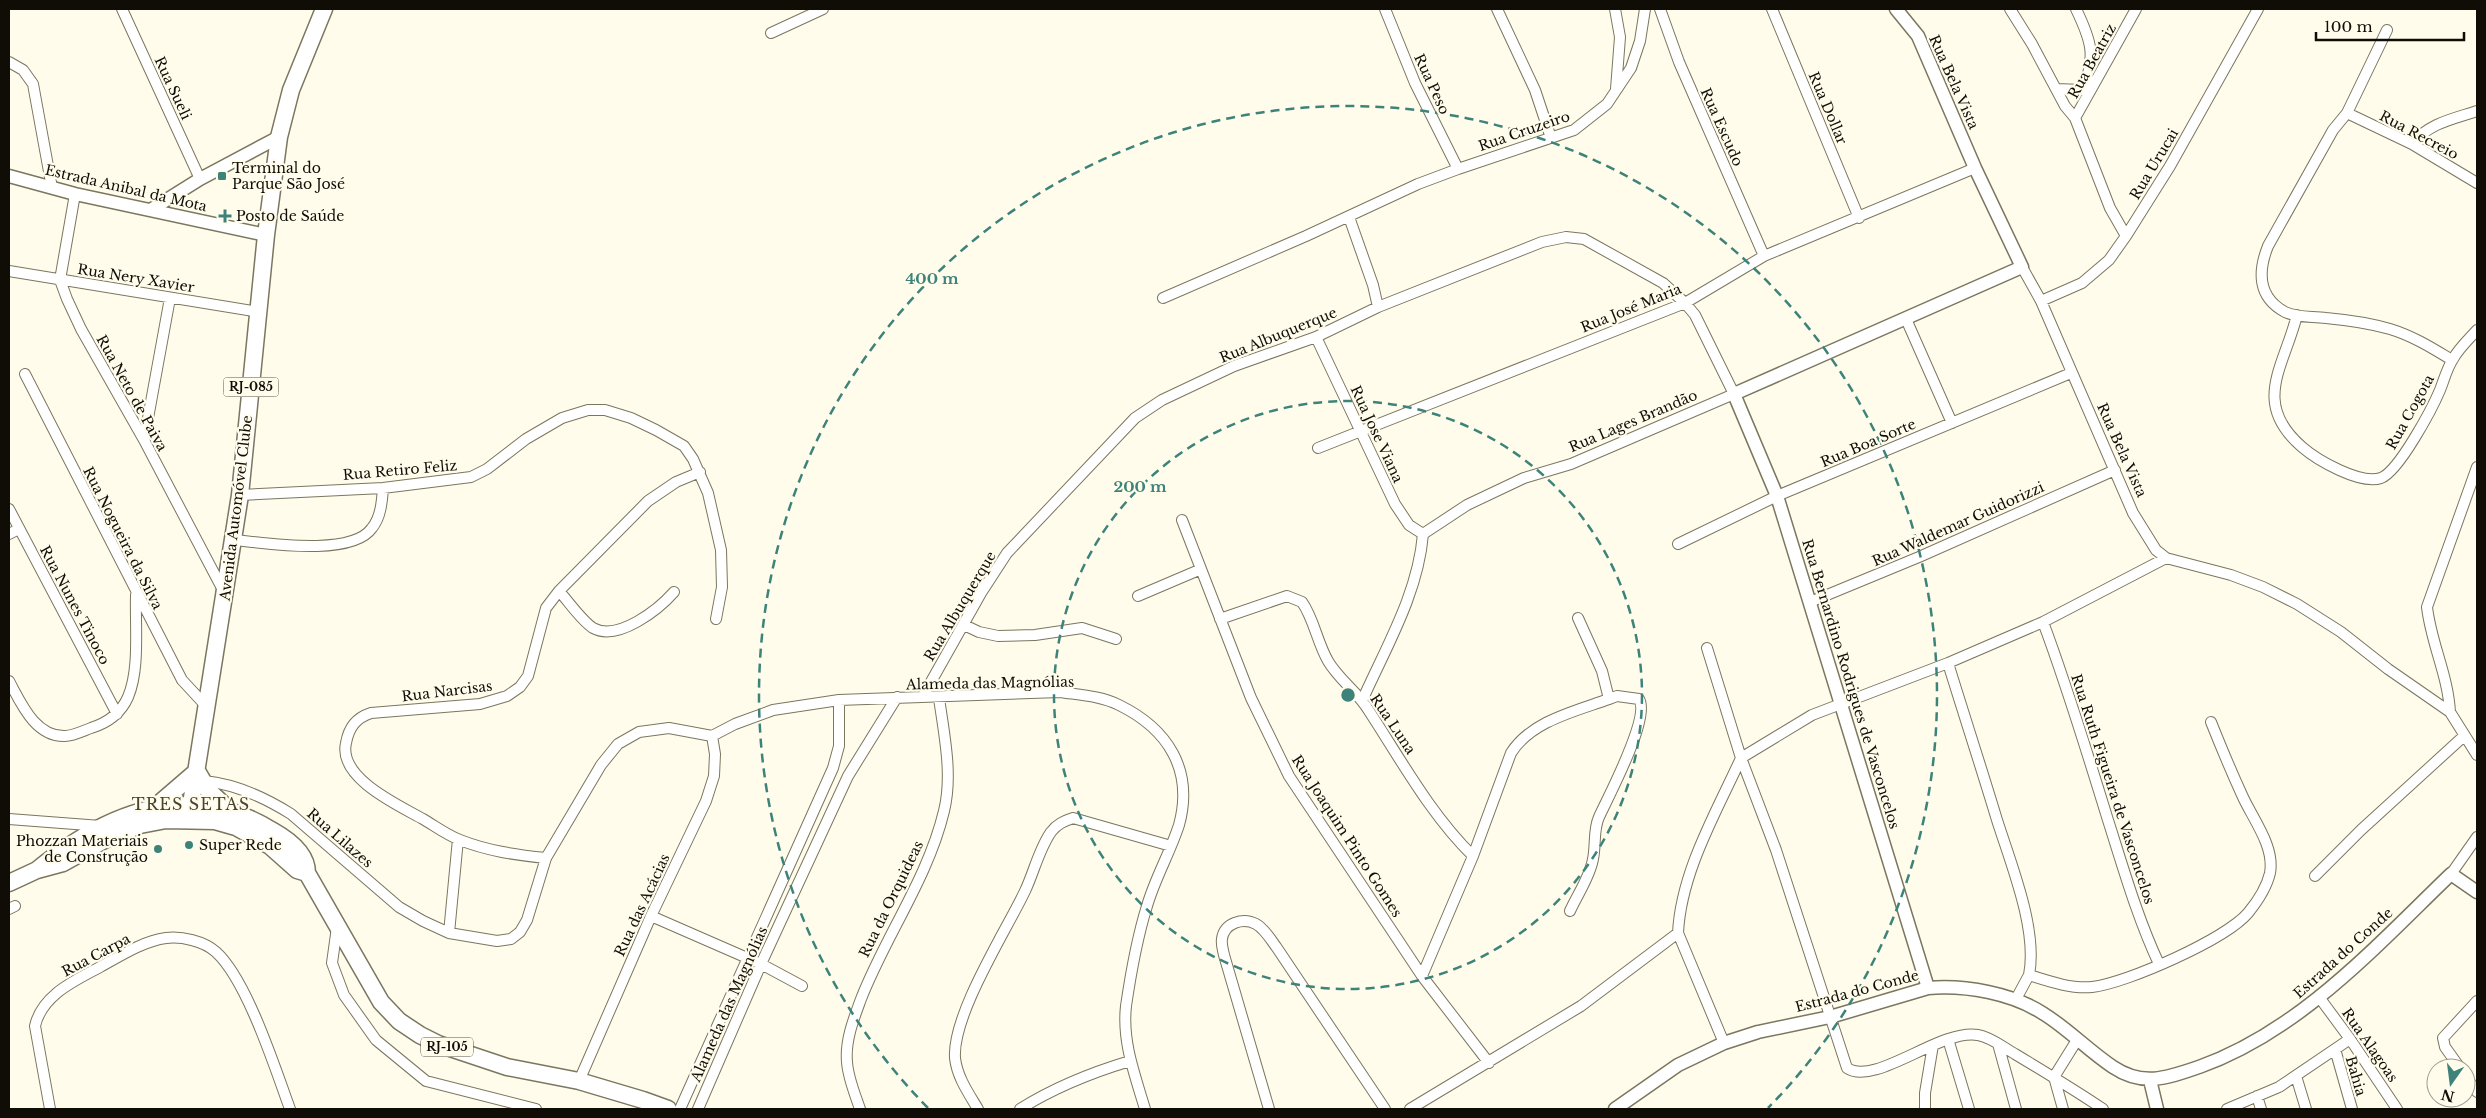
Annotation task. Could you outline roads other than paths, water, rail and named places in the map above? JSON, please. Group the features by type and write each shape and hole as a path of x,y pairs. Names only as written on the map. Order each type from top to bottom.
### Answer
{"main road":[{"name":"Avenida Automóvel Clube","path":"191,804 200,776 207,707 240,495 266,235 279,137 290,90 324,9"},
{"path":"154,808 200,776 213,796 230,810"},
{"path":"166,820 191,804 215,821"},
{"name":"RJ-105","path":"9,884 37,870 73,842 102,826 130,814 154,808 191,804 230,810 257,820 286,838 307,864 307,873 381,1002 399,1021 438,1044 507,1067 579,1081 642,1104 668,1109"},
{"name":"RJ-105","path":"37,870 63,863 108,838 140,825 166,820 215,821 236,827 262,841 298,870 307,873"}],"street":[{"name":"Rua Sueli","path":"122,9 200,179"},
{"path":"771,34 824,9"},
{"name":"Rua Peso","path":"1385,9 1414,83 1458,168"},
{"path":"1497,9 1535,90 1551,138"},
{"path":"1615,9 1620,37 1615,93"},
{"name":"Rua Cruzeiro","path":"1163,298 1458,168 1574,130 1587,122 1615,93 1631,68 1640,42 1645,9"},
{"name":"Rua Escudo","path":"1660,9 1679,62 1764,256"},
{"name":"Rua Dollar","path":"1772,9 1859,218"},
{"name":"Rua Bela Vista","path":"1896,9 1907,15 1918,36 1975,168 2022,267 2041,301 2133,512 2146,537 2156,550 2166,558"},
{"path":"2010,9 2065,106 2076,118"},
{"path":"2057,89 2085,92 2092,54 2088,34 2076,9"},
{"name":"Rua Beatriz","path":"2126,236 2110,208 2076,118 2085,92 2136,9"},
{"name":"Rua Urucai","path":"2041,301 2082,283 2109,260 2170,166 2258,9"},
{"path":"2387,30 2346,113 2333,130 2268,246 2261,263 2260,279 2265,292 2285,312 2297,316 2354,321 2390,329 2417,339 2452,360"},
{"path":"9,62 23,70 34,84 52,188"},
{"path":"2412,144 2420,134 2431,126 2477,111"},
{"name":"Rua Recreio","path":"2346,113 2412,144 2477,183"},
{"path":"152,209 200,179 279,137"},
{"name":"Rua José Maria","path":"1318,448 1685,303 1764,256 1975,168"},
{"name":"Estrada Anibal da Mota","path":"9,176 75,194 266,235"},
{"path":"60,280 75,194"},
{"path":"1349,217 1373,285 1378,307"},
{"name":"Rua Albuquerque","path":"923,696 980,593 1007,553 1135,418 1162,400 1234,366 1316,337 1378,307 1542,242 1566,237 1584,239 1618,256 1663,283 1695,315 1734,394"},
{"name":"Rua Lages Brandão","path":"1423,534 1467,505 1524,478 1571,464 1906,320 2022,267"},
{"name":"Rua Nery Xavier","path":"9,271 259,312"},
{"name":"Rua Neto de Paiva","path":"60,280 81,329 144,440 225,595"},
{"path":"144,440 170,298"},
{"name":"Rua Cogota","path":"2297,316 2276,375 2273,398 2276,413 2286,432 2304,448 2355,477 2368,480 2381,478 2403,457 2439,393 2452,360 2477,330"},
{"path":"1906,320 1952,423"},
{"name":"Rua Jose Viana","path":"1316,337 1403,518 1423,534"},
{"name":"Rua Boa Sorte","path":"1678,544 1777,496 2072,373"},
{"name":"Rua Nogueira da Silva","path":"25,374 182,680 207,707"},
{"name":"Rua Bernardino Rodrigues de Vasconcelos","path":"1734,394 1777,496 1928,988"},
{"name":"Rua Retiro Feliz","path":"240,495 383,488 471,477 487,469 526,439 562,418 588,410 605,410 631,418 684,446 700,472 708,493 723,565 722,587 716,619"},
{"path":"2477,467 2427,607 2429,626 2447,682 2450,712 2477,755"},
{"name":"Rua Waldemar Guidorizzi","path":"1810,602 1928,554 2115,470"},
{"name":"Rua Narcisas","path":"546,858 505,853 458,840 377,793 356,774 347,760 345,748 348,734 356,720 372,713 480,704 508,696 520,687 528,676 546,608 559,591 648,501 676,482 700,472"},
{"path":"234,540 281,544 341,544 362,537 372,529 379,514 383,488"},
{"name":"Rua Nunes Tinoco","path":"9,508 117,714"},
{"name":"Rua Joaquim Pinto Gomes","path":"1182,520 1199,570 1251,698 1289,776 1422,976 1489,1063"},
{"path":"9,534 19,529"},
{"path":"1362,701 1410,597 1421,560 1423,534"},
{"path":"1724,1043 1678,933 1679,909 1686,884 1705,837 1741,758 1812,715 1842,706 2043,622 2166,558 2231,575 2263,587 2297,604 2341,632 2388,669 2450,712"},
{"path":"1138,596 1199,570"},
{"path":"559,591 592,627 608,631 635,623 659,609 674,592"},
{"path":"9,680 25,710 38,726 50,734 67,736 102,724 117,714 127,699 133,681 136,592"},
{"name":"Rua Luna","path":"1220,618 1287,596 1302,602 1328,661 1340,678 1362,701 1383,736 1447,828 1473,856"},
{"path":"1578,618 1602,671 1609,699"},
{"name":"Rua Ruth Figueira de Vasconcelos","path":"2043,622 2071,698 2128,883 2145,933 2159,964"},
{"path":"964,625 979,632 998,636 1035,635 1082,628 1116,639"},
{"path":"1706,648 1741,758 1776,850 1847,1068 1861,1072 1874,1070 1948,1039 1978,1035 1998,1044 2054,1077 2103,1109"},
{"path":"1948,663 2013,870 2030,936 2032,958 2029,975 2016,999"},
{"name":"Alameda das Magnólias","path":"712,736 735,724 773,710 839,700 923,696 939,698 1060,692 1091,696 1118,704 1141,718 1164,737 1178,761 1183,801 1179,823 1147,905 1134,956 1125,1032 1130,1061 1145,1109"},
{"path":"1422,976 1473,856 1517,744 1545,725 1617,696 1639,699 1642,707 1620,778 1599,817 1595,830 1593,860 1570,911"},
{"name":"Alameda das Magnólias","path":"698,1109 761,964 848,776 897,698"},
{"name":"Rua da Orquideas","path":"860,1109 847,1062 848,1042 855,1014 873,968 934,844 944,810 947,771 939,698"},
{"name":"Alameda das Magnólias","path":"680,1109 837,756 840,733 839,700"},
{"path":"2029,975 2070,985 2091,987 2117,981 2159,964 2226,931 2248,913 2260,895 2270,873 2270,860 2260,829 2243,798 2211,722"},
{"name":"Rua Lilazes","path":"200,776 238,788 271,802 291,814 398,907 423,921 450,933 497,941 511,939 520,932 527,920 546,858 601,765 618,744 640,732 669,728 712,736"},
{"name":"Rua das Acácias","path":"579,1081 651,916 706,800 714,776 716,754 712,736"},
{"path":"2315,876 2361,830 2464,736"},
{"path":"9,818 102,826"},
{"path":"978,1109 959,1075 955,1058 957,1040 965,1013 1052,832 1062,822 1073,818 1171,846"},
{"path":"2477,838 2451,874 2477,892"},
{"path":"450,933 458,840"},
{"path":"789,866 803,872"},
{"name":"Estrada do Conde","path":"1615,1109 1678,1066 1724,1043 1758,1032 1830,1017 1928,988 1978,991 2016,999 2046,1014 2114,1068 2132,1076 2150,1080 2174,1076 2212,1062 2255,1042 2319,998 2451,874"},
{"path":"651,916 761,964 802,986"},
{"path":"1269,1109 1224,955 1222,940 1224,932 1230,925 1239,921 1257,924 1277,948 1385,1109"},
{"path":"337,926 332,963 344,995 376,1040 426,1081 536,1109"},
{"path":"1410,1109 1581,1006 1678,933"},
{"name":"Rua Carpa","path":"50,1109 35,1026 38,1014 44,1005 74,982 130,950 164,938 179,938 202,943 216,951 230,970 250,1008 290,1109"},
{"name":"Rua Alagoas","path":"2319,998 2350,1039 2397,1109"},
{"path":"2453,1058 2443,1042 2445,1034 2477,1001"},
{"path":"1948,1039 1969,1109"},
{"path":"2227,1109 2279,1087 2350,1039"},
{"path":"2063,1109 2054,1077 2077,1040"},
{"path":"1998,1044 2016,1109"},
{"path":"1924,1109 1933,1045"},
{"name":"Bahia","path":"2335,1049 2352,1109"},
{"path":"1020,1109 1049,1091 1086,1074 1130,1061"},
{"path":"2296,1076 2306,1109"},
{"path":"2150,1080 2157,1109"},
{"path":"2258,1096 2261,1109"}],"place":[{"name":"Terminal do Parque São José","path":"222,176"},
{"name":"Posto de Saúde","path":"225,216"},
{"name":"Super Rede","path":"189,845"},
{"name":"Phozzan Materiais de Construção","path":"158,849"}],"district":[{"name":"TRES SETAS","path":"191,804"}]}
